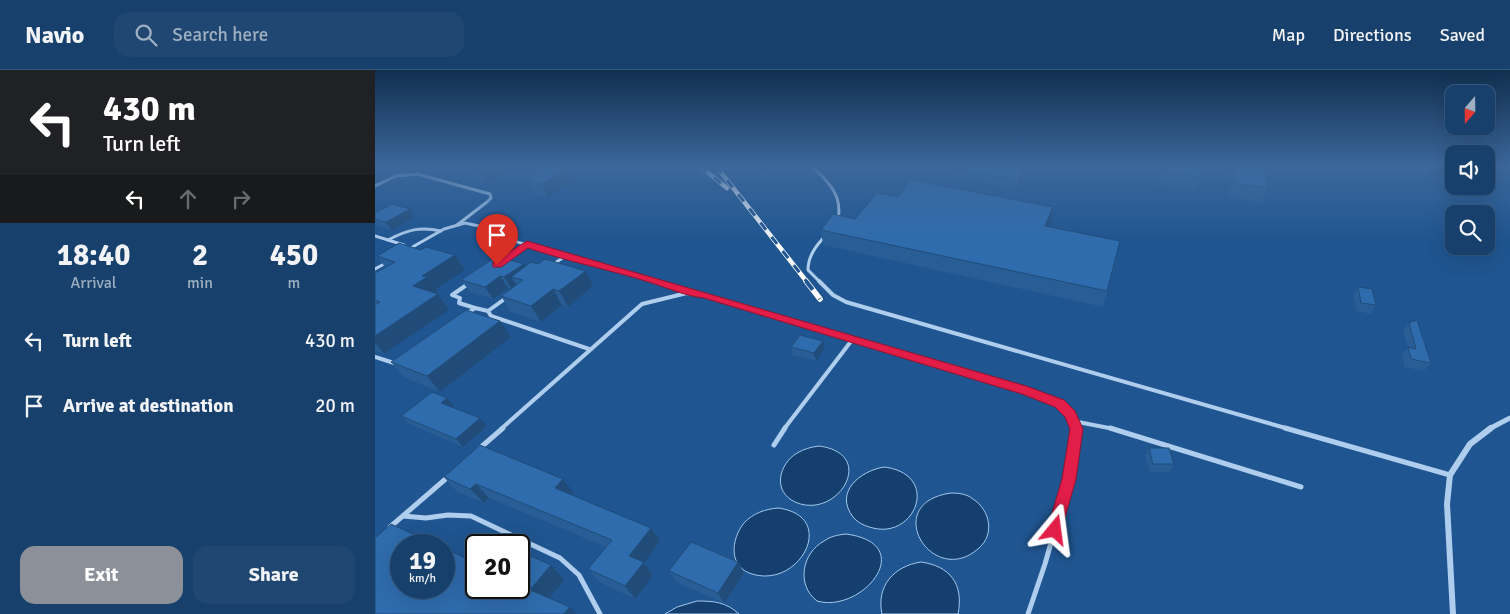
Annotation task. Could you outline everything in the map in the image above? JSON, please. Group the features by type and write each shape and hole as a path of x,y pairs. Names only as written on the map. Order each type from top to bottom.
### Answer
{"street":[{"path":"1453,614 1447,504 1450,475 1470,444 1487,430 1510,418"}],"lane":[{"path":"455,226 491,198 490,194 480,191"},
{"path":"836,191 840,213 837,221"},
{"path":"405,252 441,231 455,226 470,224 493,228 497,234 505,238 563,256 656,281 687,293 705,295 1060,403 1071,415 1077,429 1069,479 1045,564 1028,614"},
{"path":"388,240 418,226 441,231"},
{"path":"827,234 811,254 807,262 808,270 833,295 846,302 1450,475"},
{"path":"375,236 413,247"},
{"path":"497,265 527,244"},
{"path":"548,267 563,256"},
{"path":"375,269 390,260"},
{"path":"474,280 452,295 460,298 459,303 488,311 491,316 499,320 589,349"},
{"path":"479,449 589,349 642,304 687,293"},
{"path":"488,311 511,295"},
{"path":"459,320 475,308"},
{"path":"774,446 779,434 852,340"},
{"path":"375,357 397,364"},
{"path":"1073,420 1108,427 1301,487"},
{"path":"382,534 457,469"},
{"path":"403,516 426,518 448,515 471,516 560,558 571,564 586,585 600,614"}],"water":[{"path":"819,446 837,451 846,461 849,472 845,484 837,495 825,502 811,505 795,502 783,491 781,485 782,470 797,453"},
{"path":"884,467 902,472 912,481 917,492 916,504 910,515 901,524 888,529 873,528 857,521 848,508 846,499 852,484 859,478 875,469"},
{"path":"951,493 963,494 979,504 987,516 989,529 984,542 979,548 962,558 945,559 931,552 921,540 916,526 919,512 930,500"},
{"path":"778,508 796,514 806,524 809,536 806,550 797,562 785,571 769,576 752,574 744,570 735,559 734,544 736,537 744,523 756,514"},
{"path":"846,534 868,540 879,551 881,563 876,576 865,588 851,597 834,602 817,601 806,587 804,570 807,561 811,553 824,541 837,535"},
{"path":"921,562 940,568 953,578 959,594 958,614 882,614 882,595 889,579 903,568"},
{"path":"697,601 719,603 739,614 665,614 677,607"}],"building":[{"path":"902,191 971,191 1053,207 1045,226 1120,241 1107,291 821,230 833,214 855,219 877,193 898,197"},
{"path":"392,204 410,209 386,222 375,219 375,213"},
{"path":"399,243 421,250 426,247 455,255 422,276 427,277 413,286 438,294 375,336 375,305 380,302 375,300 375,273 395,262 377,256"},
{"path":"497,256 524,264 504,277 500,276 485,287 461,280"},
{"path":"545,259 586,271 559,291 553,289 531,306 501,296 523,280 511,277 531,262 538,264"},
{"path":"1358,287 1372,289 1376,305 1361,303"},
{"path":"466,310 500,321 427,376 391,362"},
{"path":"1417,320 1431,363 1411,359 1408,347 1416,349 1409,323"},
{"path":"800,335 823,341 814,353 791,347"},
{"path":"432,392 447,398 441,403 480,418 456,439 401,416"},
{"path":"480,445 563,479 555,488 651,528 629,556 644,562 625,586 588,569 612,540 476,484 470,489 444,477"},
{"path":"1149,448 1169,448 1174,464 1153,464"},
{"path":"391,524 413,534 390,534 390,599 455,599 455,553 465,558 465,599 530,599 530,590 570,607 564,614 375,614 375,538"},
{"path":"691,542 738,562 718,593 669,571"},
{"path":"530,556 551,565 530,590"}],"railway":[{"path":"736,191 807,282"},
{"path":"806,281 820,299"}],"route":[{"path":"497,265 527,244 563,256 656,281 687,293 705,295 1026,391 1060,403 1071,415 1077,429 1069,479 1055,530"}]}
